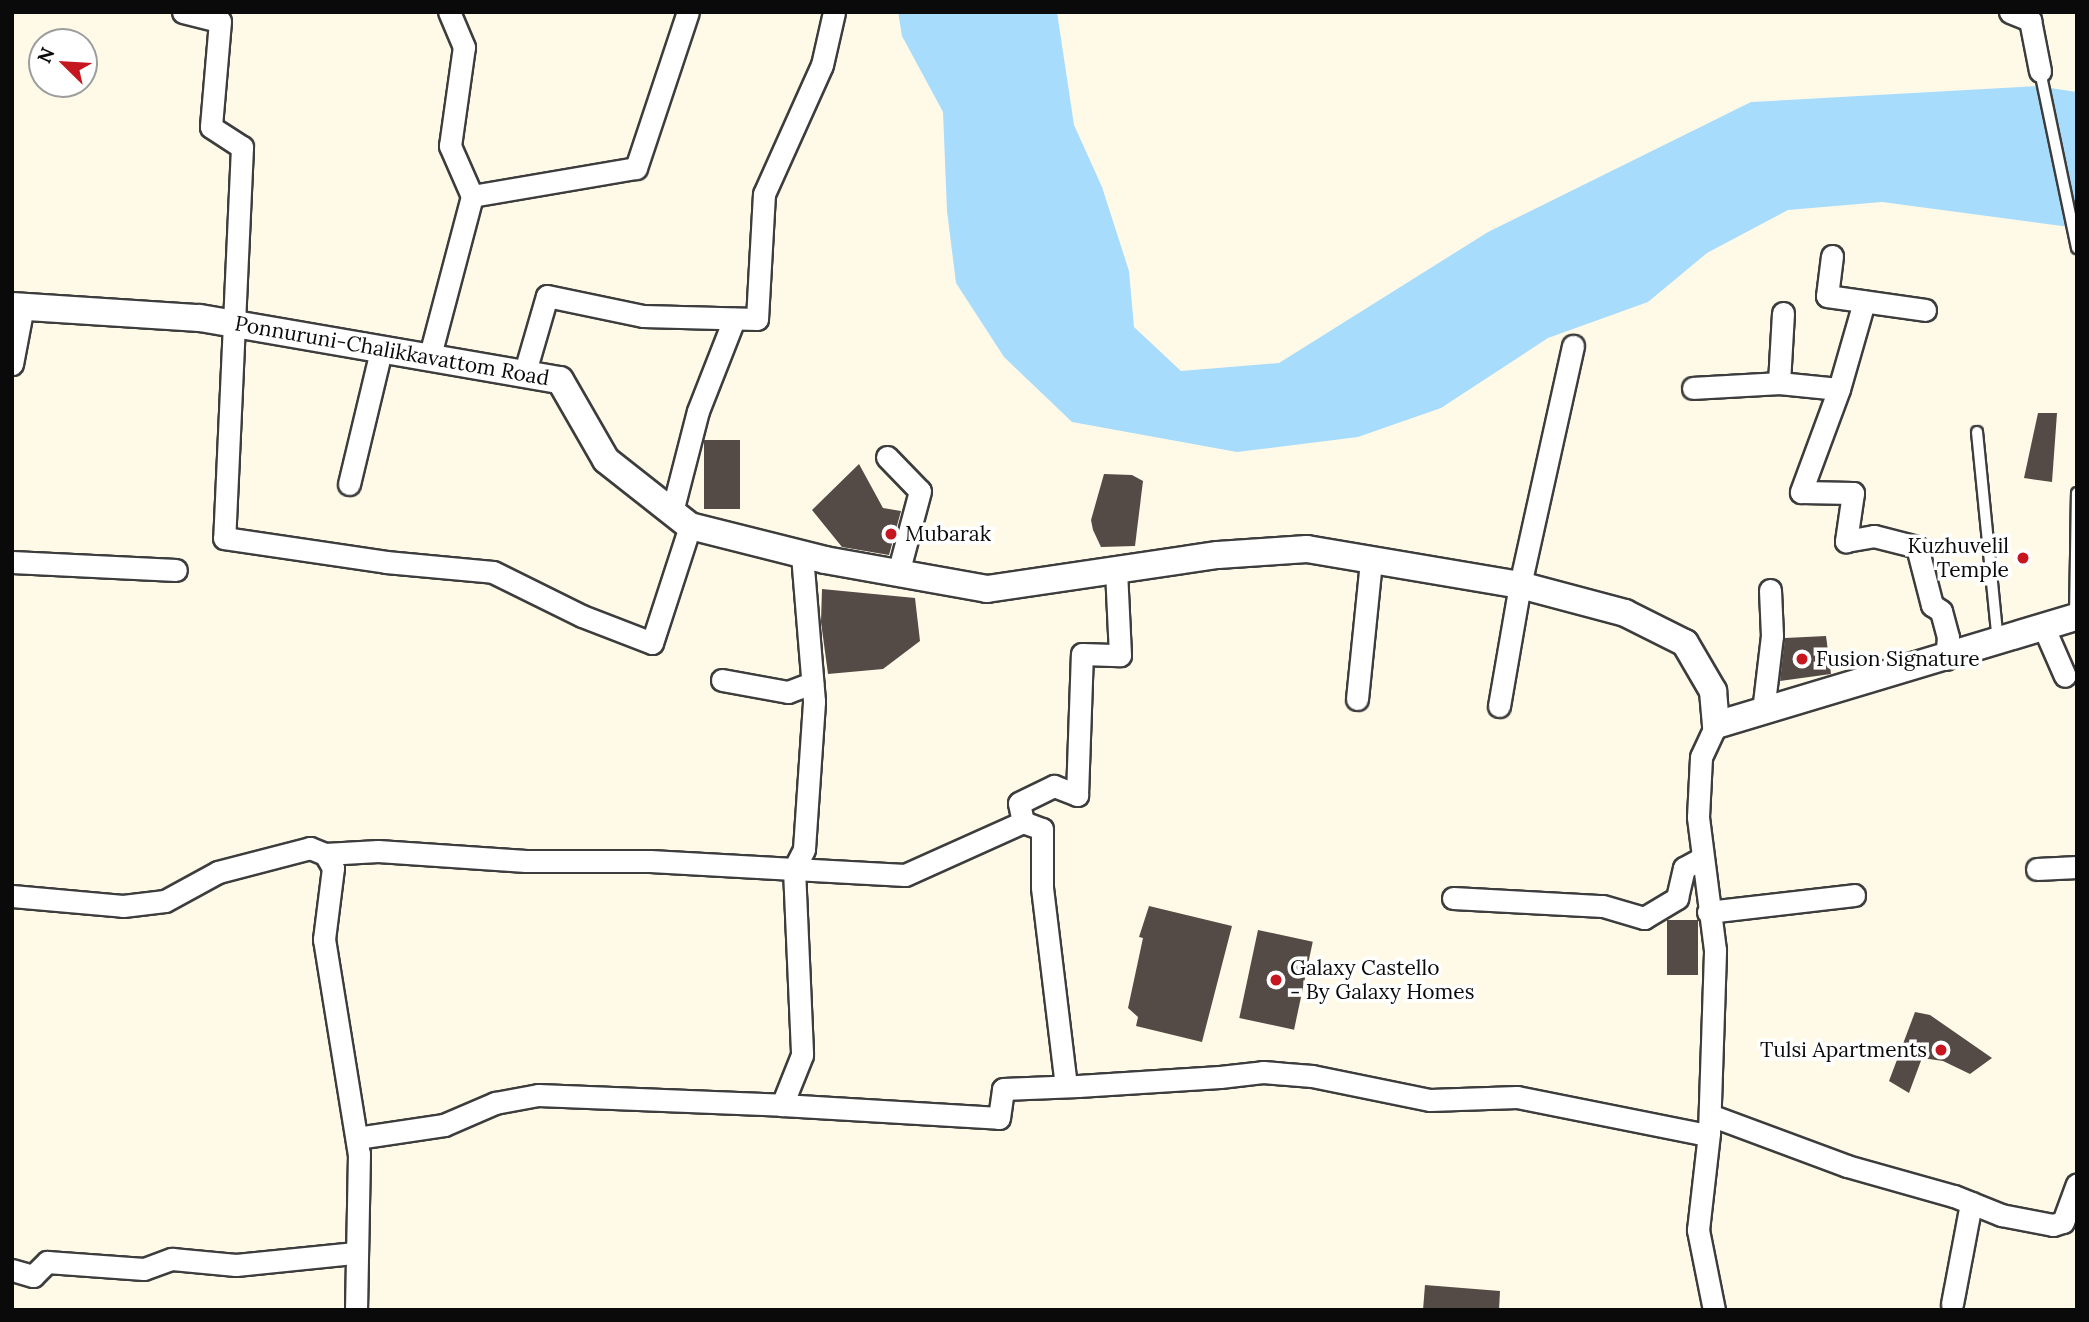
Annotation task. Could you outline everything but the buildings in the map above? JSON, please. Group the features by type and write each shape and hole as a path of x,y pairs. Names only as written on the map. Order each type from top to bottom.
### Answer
{"street":[{"path":"183,12 220,21 211,127 242,147 236,324 224,538 386,562 494,572 582,616 652,643 681,519 698,411 734,319"},
{"path":"429,359 472,196 450,146 464,47 450,12"},
{"path":"472,196 636,168 688,12"},
{"path":"524,375 547,296 620,314 757,319 764,194 822,65 834,12"},
{"path":"2010,12 2030,20 2040,71"},
{"path":"1832,256 1827,296 1925,310"},
{"path":"1864,302 1839,389 1801,492 1853,493 1846,541 1874,537 1917,547 1932,605 1941,611 1948,637 1946,659"},
{"path":"12,364 17,306"},
{"name":"Ponnuruni-Chalikkavattom Road","path":"17,306 236,324 560,380 606,460 681,519 802,554 898,573 987,589 1116,570 1307,549 1520,585 1625,613 1685,643 1713,691 1716,725"},
{"path":"1779,383 1783,313"},
{"path":"1499,706 1520,585 1573,346"},
{"path":"349,484 381,351"},
{"path":"1693,388 1779,383 1839,389"},
{"path":"887,457 920,491 898,573"},
{"path":"782,1105 802,1055 794,869 804,849 811,777 812,683 802,554"},
{"path":"1357,699 1371,559"},
{"path":"12,562 176,570"},
{"path":"1023,822 1019,803 1055,786 1077,795 1082,654 1119,655 1116,570"},
{"path":"1763,711 1772,636 1770,590"},
{"path":"1714,1310 1699,1230 1709,1125 1715,950 1708,912 1698,817 1701,757 1716,725 1999,644 2076,617"},
{"path":"2044,628 2065,676"},
{"path":"722,680 788,692 812,683"},
{"path":"12,897 123,906 165,901 218,872 310,848 325,854 378,851 526,861 650,862 905,875 1023,822 1042,830 1042,887 1066,1086"},
{"path":"325,854 333,869 324,939 357,1138 356,1310"},
{"path":"1453,898 1603,906 1644,918 1677,898 1684,868 1702,858"},
{"path":"2037,869 2077,867"},
{"path":"1708,912 1854,895"},
{"path":"357,1138 444,1125 495,1103 538,1095 782,1105 999,1118 1003,1089 1288,1074 1430,1100 1517,1097 1709,1125 1971,1203 2001,1215 2053,1225 2063,1222 2077,1184"},
{"path":"1952,1304 1971,1203"},
{"path":"12,1270 33,1276 47,1262 144,1269 172,1259 236,1265 355,1253"}],"lane":[{"path":"2040,71 2077,248"},
{"path":"1977,432 1999,644"},
{"path":"2076,617 2077,493"}],"water":[{"path":"898,12 1057,12 1074,125 1102,187 1129,271 1134,327 1181,371 1279,363 1488,232 1751,102 2037,86 2077,92 2077,228 1882,202 1788,210 1707,253 1648,302 1548,338 1441,408 1358,437 1237,452 1072,422 1004,357 956,283 947,211 943,112 902,36"}],"place":[{"name":"Mubarak","path":"891,534"},
{"name":"Kuzhuvelil Temple","path":"2023,558"},
{"name":"Fusion Signature","path":"1802,659"},
{"name":"Galaxy Castello - By Galaxy Homes","path":"1276,980"},
{"name":"Tulsi Apartments","path":"1941,1050"}]}
